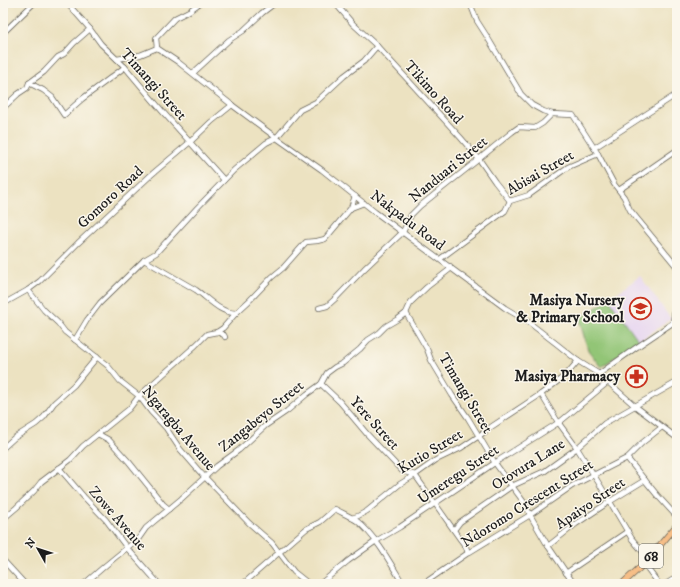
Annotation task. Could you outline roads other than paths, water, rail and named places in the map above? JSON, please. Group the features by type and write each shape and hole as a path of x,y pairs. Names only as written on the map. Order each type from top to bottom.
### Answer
{"main road":[{"name":"68","path":"622,584 649,559 677,525"}],"street":[{"path":"3,33 34,3"},
{"name":"Timangi Street","path":"67,3 106,49 125,67 224,180"},
{"path":"117,59 140,55 157,48 156,38 175,18 189,11 200,3"},
{"path":"193,73 229,40 243,31 275,3"},
{"name":"Tikimo Road","path":"335,3 353,24 377,46 479,159 510,201"},
{"path":"470,3 477,21 521,94 543,111 552,114 573,115 598,154 614,184 624,197 630,210 676,264"},
{"path":"3,108 27,88 30,82 44,72 58,57 64,54 90,29"},
{"path":"74,340 100,303 144,260 156,253 196,208 234,170 266,143 276,138 300,110 316,102 344,76 364,61 377,46"},
{"name":"Nakpadu Road","path":"157,48 193,73 232,105 505,308 527,321 578,361 599,374 635,406 677,438"},
{"path":"30,82 52,98 64,115 82,99 125,67"},
{"path":"594,148 675,95 677,102"},
{"name":"Gomoro Road","path":"3,304 28,290 40,281 78,243 146,180 190,142 210,122 232,105"},
{"name":"Nanduari Street","path":"319,308 327,306 336,298 364,268 403,232 411,215 420,206 519,127 535,128 543,123 552,114"},
{"path":"619,190 677,150"},
{"name":"Abisai Street","path":"440,259 505,211 510,201 529,195 568,167 598,154"},
{"path":"352,208 355,196"},
{"path":"3,518 34,491 41,482 70,460 83,446 129,409 139,396 207,334 217,332 223,328 272,277 283,268 306,242 317,241 325,238 352,208 364,203"},
{"path":"144,260 197,291 221,309 230,313 236,313"},
{"name":"Zangabeyo Street","path":"84,584 106,564 139,538 146,528 170,509 217,466 239,450 265,426 321,384 327,373 343,363 386,326 406,313 411,302 449,270 450,266"},
{"name":"Ngaragba Avenue","path":"28,290 44,310 65,332 108,366 120,381 139,396 166,428 180,449 205,477 249,523 272,543 294,572 310,584"},
{"path":"599,374 634,348 675,321 677,295"},
{"name":"Timangi Street","path":"406,313 452,395 468,418 495,463 526,505 530,515 548,546 574,584"},
{"path":"217,332 225,336 223,328"},
{"path":"3,448 14,438 44,417 54,403 74,385 97,357"},
{"name":"Kutio Street","path":"352,518 366,511 400,484 436,460 461,448 541,394 566,375 578,361"},
{"name":"Umeregu Street","path":"320,584 376,541 400,527 495,463 561,421 608,382"},
{"name":"Otovura Lane","path":"454,530 460,522 512,486 545,471 577,448 605,423 677,382"},
{"name":"Yere Street","path":"321,384 340,402 367,434 402,470 415,475 466,547 468,553"},
{"path":"541,394 558,422 577,448 632,539 649,559"},
{"name":"Ndoromo Crescent Street","path":"423,584 572,486 627,458 642,443 662,427"},
{"path":"98,434 109,440 163,504 170,509"},
{"path":"627,458 677,517"},
{"name":"Zowe Avenue","path":"59,468 106,520 127,548 159,584"},
{"name":"Apaiyo Street","path":"548,546 576,524 645,480"},
{"path":"243,584 306,528 320,522 335,509 359,523 376,541 403,584"},
{"path":"566,573 628,531"},
{"path":"3,560 25,584"},
{"path":"644,564 659,584"},
{"path":"666,584 677,577"}],"place":[{"name":"Masiya Nursery & Primary School","path":"640,309"},
{"name":"Masiya Pharmacy","path":"636,376"}]}
